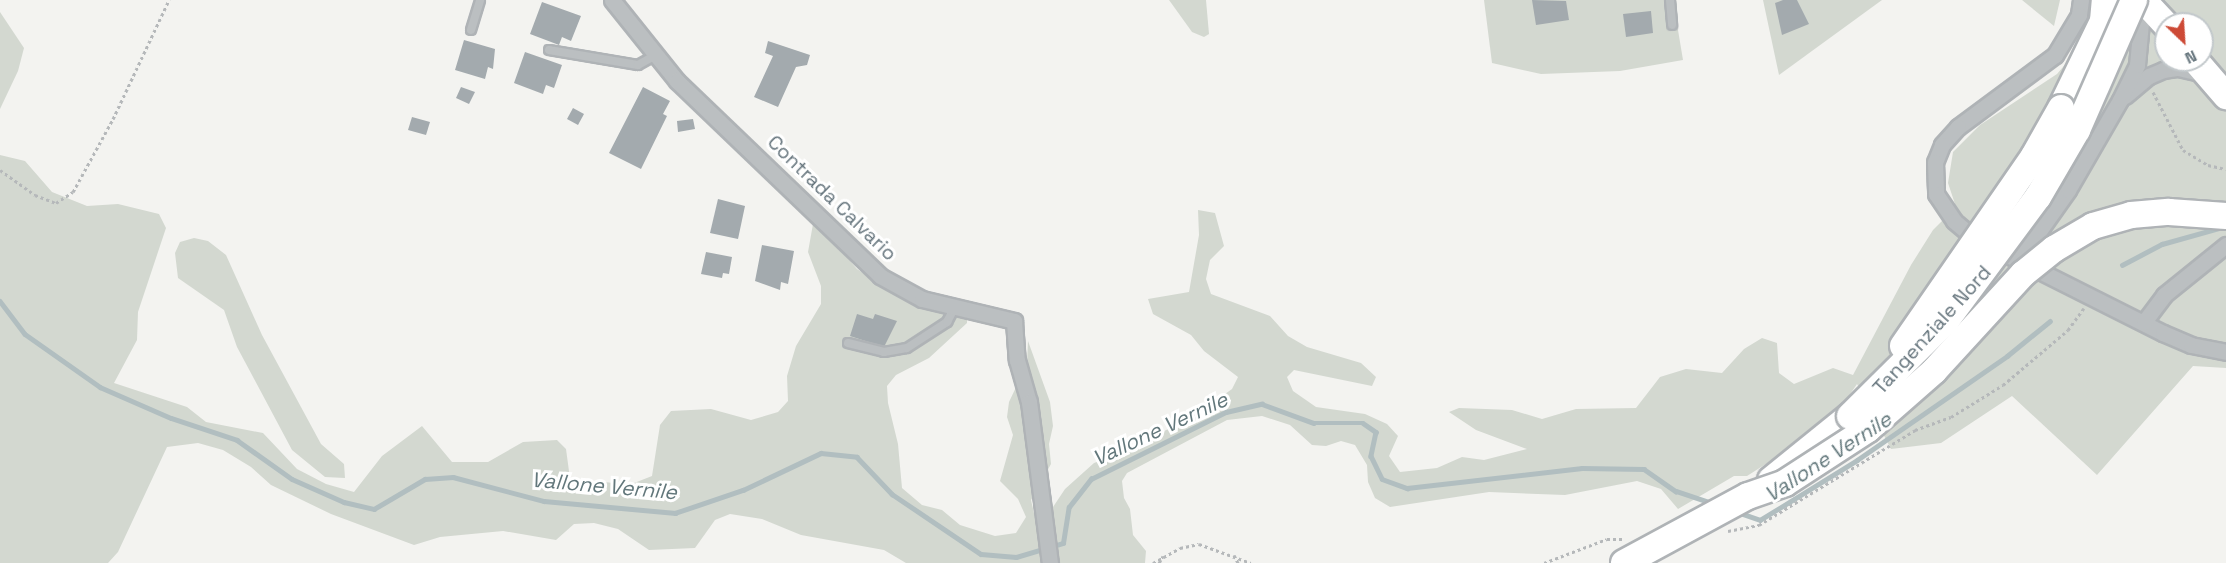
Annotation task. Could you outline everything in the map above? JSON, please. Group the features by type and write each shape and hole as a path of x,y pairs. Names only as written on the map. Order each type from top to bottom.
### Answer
{"main road":[{"path":"1850,416 1961,265 2034,156 2061,108 2103,21 2105,0"},
{"name":"Tangenziale Nord","path":"1624,563 1748,496 1850,416 1945,322 1994,261 2038,197 2082,120 2134,0"},
{"path":"2143,0 2154,12"},
{"path":"1748,496 1785,483 1868,429 1934,371 2023,274 2054,249 2093,226 2131,215 2178,212 2226,216"}],"street":[{"name":"Contrada Calvario","path":"612,0 677,81 880,276 922,299 1014,321 1017,360 1029,402 1043,532 1050,560"},
{"path":"2081,0 2079,15 2055,56 1958,126 1942,145 1935,162 1936,194 1954,221 1974,238 2191,345 2226,352"},
{"path":"2018,261 2068,190 2120,100 2137,65 2143,0"},
{"path":"2120,100 2149,76 2178,68 2213,81"},
{"path":"2144,322 2164,295 2226,245"}],"lane":[{"path":"471,30 480,0"},
{"path":"1670,0 1672,25"},
{"path":"549,50 638,65 656,55"},
{"path":"848,343 884,352 907,348 947,322 955,307"}],"path":[{"path":"0,170 35,195 56,203 73,192 113,119 169,0"},
{"path":"2149,76 2168,124 2183,150 2208,165 2226,169"},
{"path":"1153,563 1163,555 1199,544 1233,554 1251,563"},
{"path":"1233,554 1238,563"},
{"path":"1159,563 1163,555"}],"shaded area":[{"path":"1169,0 1206,0 1209,34 1204,37 1192,32"},
{"path":"1484,0 1673,0 1683,60 1620,71 1541,74 1492,63"},
{"path":"1763,0 1882,0 1779,75"},
{"path":"2022,0 2060,0 2054,26"},
{"path":"2078,0 2133,0 2154,24 2154,72 2200,72 2226,92 2226,368 2193,366 2097,475 2012,396 1941,443 1891,449 1857,384 1840,409 1780,455 1747,476 1734,476 1678,509 1661,489 1637,481 1565,495 1489,492 1390,507 1375,498 1368,482 1367,465 1355,445 1341,441 1326,446 1312,445 1290,425 1262,416 1227,420 1127,473 1122,481 1124,498 1130,509 1133,535 1146,551 1145,563 906,563 884,550 801,535 762,519 730,514 715,520 695,548 649,550 618,529 594,523 574,524 556,540 503,531 440,537 414,545 331,514 271,485 251,467 223,450 198,443 167,447 118,552 108,563 0,563 0,155 25,161 52,192 87,206 118,204 159,214 166,228 138,312 137,340 114,383 187,407 206,422 263,433 297,469 326,484 354,492 382,456 422,426 452,462 488,462 523,442 557,440 566,449 571,486 605,482 629,485 652,476 660,425 671,411 711,409 751,420 778,412 788,401 787,376 796,346 821,304 821,286 808,252 813,224 826,233 857,269 885,288 926,306 967,314 967,323 929,358 896,375 887,386 888,403 898,444 902,488 922,505 942,510 960,525 995,536 1016,533 1026,517 1018,499 1000,481 1013,435 1007,417 1009,402 1027,364 1028,341 1050,402 1053,426 1049,444 1051,464 1031,500 1036,522 1049,513 1065,489 1094,463 1125,452 1200,412 1232,389 1238,377 1204,351 1191,335 1153,314 1148,299 1189,292 1199,235 1198,210 1215,213 1224,246 1210,260 1206,279 1211,294 1270,316 1288,336 1307,347 1361,363 1376,377 1372,386 1294,370 1287,377 1293,391 1316,407 1365,414 1387,424 1398,436 1389,456 1400,472 1437,468 1462,457 1484,460 1527,449 1476,430 1449,412 1459,408 1512,410 1542,419 1576,409 1636,408 1660,377 1686,369 1722,373 1744,349 1762,338 1777,343 1779,373 1794,384 1833,368 1853,375 1911,265 1933,230 1956,207 1948,183 1953,152 1980,125 2057,74 2074,54 2082,15"},
{"path":"2154,0 2226,0 2226,84 2214,70 2214,12 2165,12"},
{"path":"0,12 24,48 18,71 0,109"},
{"path":"194,238 208,241 226,255 262,335 321,444 344,464 345,478 325,477 292,450 237,347 224,310 178,278 175,253 180,242"}],"building":[{"path":"1532,0 1566,1 1569,20 1536,25"},
{"path":"1783,0 1797,0 1809,24 1782,35 1775,3"},
{"path":"542,2 581,16 571,41 562,37 559,45 530,34"},
{"path":"1651,11 1653,33 1626,37 1623,14"},
{"path":"464,40 495,49 493,69 488,67 485,79 455,70"},
{"path":"768,41 810,55 807,65 796,67 778,107 754,97 773,56 765,53"},
{"path":"525,52 562,65 554,88 546,85 543,94 514,83"},
{"path":"461,87 475,92 469,104 456,98"},
{"path":"643,87 670,101 663,114 667,116 641,169 609,153"},
{"path":"573,108 584,114 578,125 567,119"},
{"path":"412,117 430,122 426,135 408,130"},
{"path":"693,119 695,129 678,132 677,121"},
{"path":"718,199 745,206 738,239 710,233"},
{"path":"762,245 794,251 788,284 781,282 780,290 755,281"},
{"path":"706,252 732,257 729,274 723,273 722,278 701,274"},
{"path":"857,314 873,319 875,314 897,321 884,347 850,336"}],"waterway":[{"name":"Vallone Vernile","path":"2122,265 2162,244 2223,227"},
{"name":"Vallone Vernile","path":"0,301 25,334 100,387 171,418 237,440 292,479 344,502 374,509 425,479 453,477 544,501 675,513 743,490 821,453 857,457 892,494 981,554 1016,557 1063,543 1069,507 1091,479 1226,412 1262,404 1314,423 1363,423 1376,432 1371,456 1382,479 1407,488 1582,468 1644,469 1676,491 1715,504"},
{"name":"Vallone Vernile","path":"1737,512 1760,520 1857,460 2007,356 2050,321"}]}
